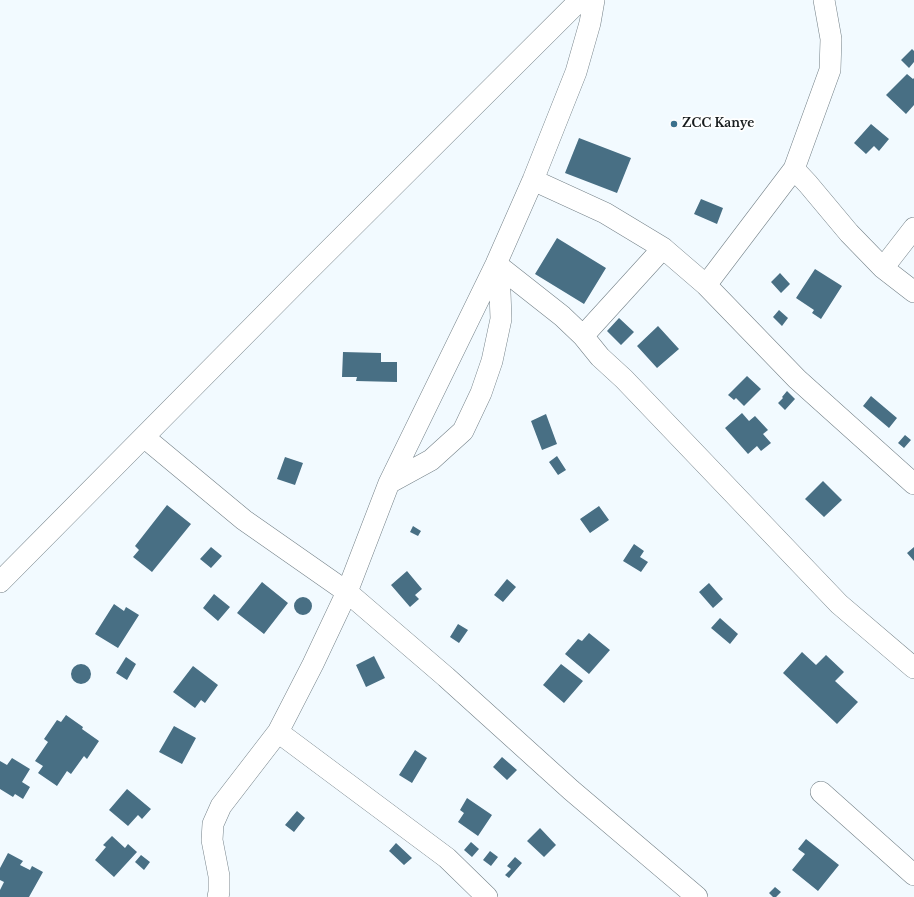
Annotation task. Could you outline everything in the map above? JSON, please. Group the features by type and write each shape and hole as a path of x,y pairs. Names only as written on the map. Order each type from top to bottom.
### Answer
{"street":[{"path":"0,582 289,290 580,0"},
{"path":"222,895 212,840 213,824 221,806 278,732 313,664 347,592 389,483 496,264 533,180 576,72 590,23 594,0"},
{"path":"706,285 794,170 830,70 831,39 824,0"},
{"path":"794,170 808,184 849,233 883,268 914,292"},
{"path":"533,180 605,213 663,248 706,285 797,379 914,484"},
{"path":"883,268 914,228"},
{"path":"583,336 663,248"},
{"path":"496,264 562,316 583,336 600,357 624,379 839,604 914,668"},
{"path":"389,483 431,460 463,431 481,393 492,361 502,318 496,264"},
{"path":"144,437 244,520 347,592 446,676 571,790 697,897"},
{"path":"278,732 447,858 487,897"},
{"path":"821,792 914,875"}],"building":[{"path":"912,49 914,51 914,62 909,68 901,60"},
{"path":"907,74 913,79 914,78 914,105 906,114 886,95"},
{"path":"871,124 889,139 879,151 874,146 866,154 854,143"},
{"path":"579,138 631,158 617,193 565,173"},
{"path":"701,199 723,208 717,224 694,214"},
{"path":"557,238 606,268 584,304 535,274"},
{"path":"815,269 842,286 821,319 812,313 814,310 796,298"},
{"path":"780,273 790,284 781,293 771,282"},
{"path":"779,310 788,318 782,326 773,317"},
{"path":"619,318 634,332 621,345 607,331"},
{"path":"658,326 679,349 657,368 637,346"},
{"path":"343,352 381,353 381,362 397,362 397,382 356,381 357,377 342,377"},
{"path":"747,376 761,389 744,406 736,398 734,400 728,395"},
{"path":"787,391 795,399 785,410 778,403"},
{"path":"871,396 897,418 889,428 863,406"},
{"path":"742,413 749,421 755,416 768,430 763,434 771,443 761,451 757,446 748,454 725,428"},
{"path":"546,414 557,444 542,450 531,421"},
{"path":"905,435 911,440 904,448 898,443"},
{"path":"557,456 566,470 558,475 549,462"},
{"path":"285,457 303,463 295,485 277,479"},
{"path":"823,481 842,500 824,517 805,499"},
{"path":"167,505 191,524 152,572 133,557 139,550 135,546"},
{"path":"599,506 609,520 590,533 580,519"},
{"path":"413,526 421,531 418,536 410,532"},
{"path":"634,544 644,551 640,557 648,562 641,572 623,561"},
{"path":"211,547 222,556 211,568 200,559"},
{"path":"914,547 914,561 907,553"},
{"path":"407,571 422,589 415,595 419,599 410,607 391,585"},
{"path":"507,579 516,587 503,602 494,595"},
{"path":"262,582 288,603 264,634 237,613"},
{"path":"709,583 723,599 713,608 699,592"},
{"path":"214,594 230,607 218,621 203,608"},
{"path":"303,597 309,600 312,606 309,612 303,615 297,612 294,606 297,600"},
{"path":"114,604 124,611 126,607 139,615 118,648 95,634"},
{"path":"720,618 738,634 730,644 711,628"},
{"path":"458,624 468,630 459,643 450,637"},
{"path":"589,633 610,650 589,674 565,654 578,639 582,641"},
{"path":"802,652 816,665 826,655 844,672 835,681 858,702 837,724 783,673"},
{"path":"374,656 385,678 366,687 356,665"},
{"path":"126,657 136,664 127,680 116,673"},
{"path":"81,664 88,667 91,674 88,681 81,684 74,681 71,674 74,667"},
{"path":"561,664 583,681 564,703 543,685"},
{"path":"193,666 218,685 205,703 201,700 195,708 173,692"},
{"path":"66,715 99,741 87,759 84,756 71,774 67,771 57,786 38,773 43,766 35,761 48,742 44,739 57,720 61,722"},
{"path":"174,726 196,738 182,764 159,752"},
{"path":"415,750 427,758 412,783 399,775"},
{"path":"502,757 517,770 507,780 493,767"},
{"path":"12,758 30,769 22,782 30,787 23,799 15,794 13,797 0,789 0,761 7,765"},
{"path":"127,789 151,809 142,819 138,815 128,826 109,810"},
{"path":"467,798 492,815 478,836 458,822 464,813 460,810"},
{"path":"297,811 305,818 294,832 285,825"},
{"path":"540,828 556,845 544,857 527,841"},
{"path":"112,836 125,848 128,844 137,852 114,877 95,860 106,847 103,845"},
{"path":"806,839 839,865 818,891 792,870 805,854 798,849"},
{"path":"471,842 479,849 472,857 464,850"},
{"path":"396,843 412,858 404,865 389,851"},
{"path":"490,851 498,857 491,866 483,860"},
{"path":"8,853 23,861 20,865 30,870 32,866 43,872 29,897 0,897 0,890 4,882 0,880 0,868"},
{"path":"141,855 150,862 144,870 135,862"},
{"path":"515,857 522,863 509,878 505,875 511,869 507,866"},
{"path":"775,887 781,892 776,897 773,897 769,893"}],"place":[{"name":"ZCC Kanye","path":"674,124"}]}
